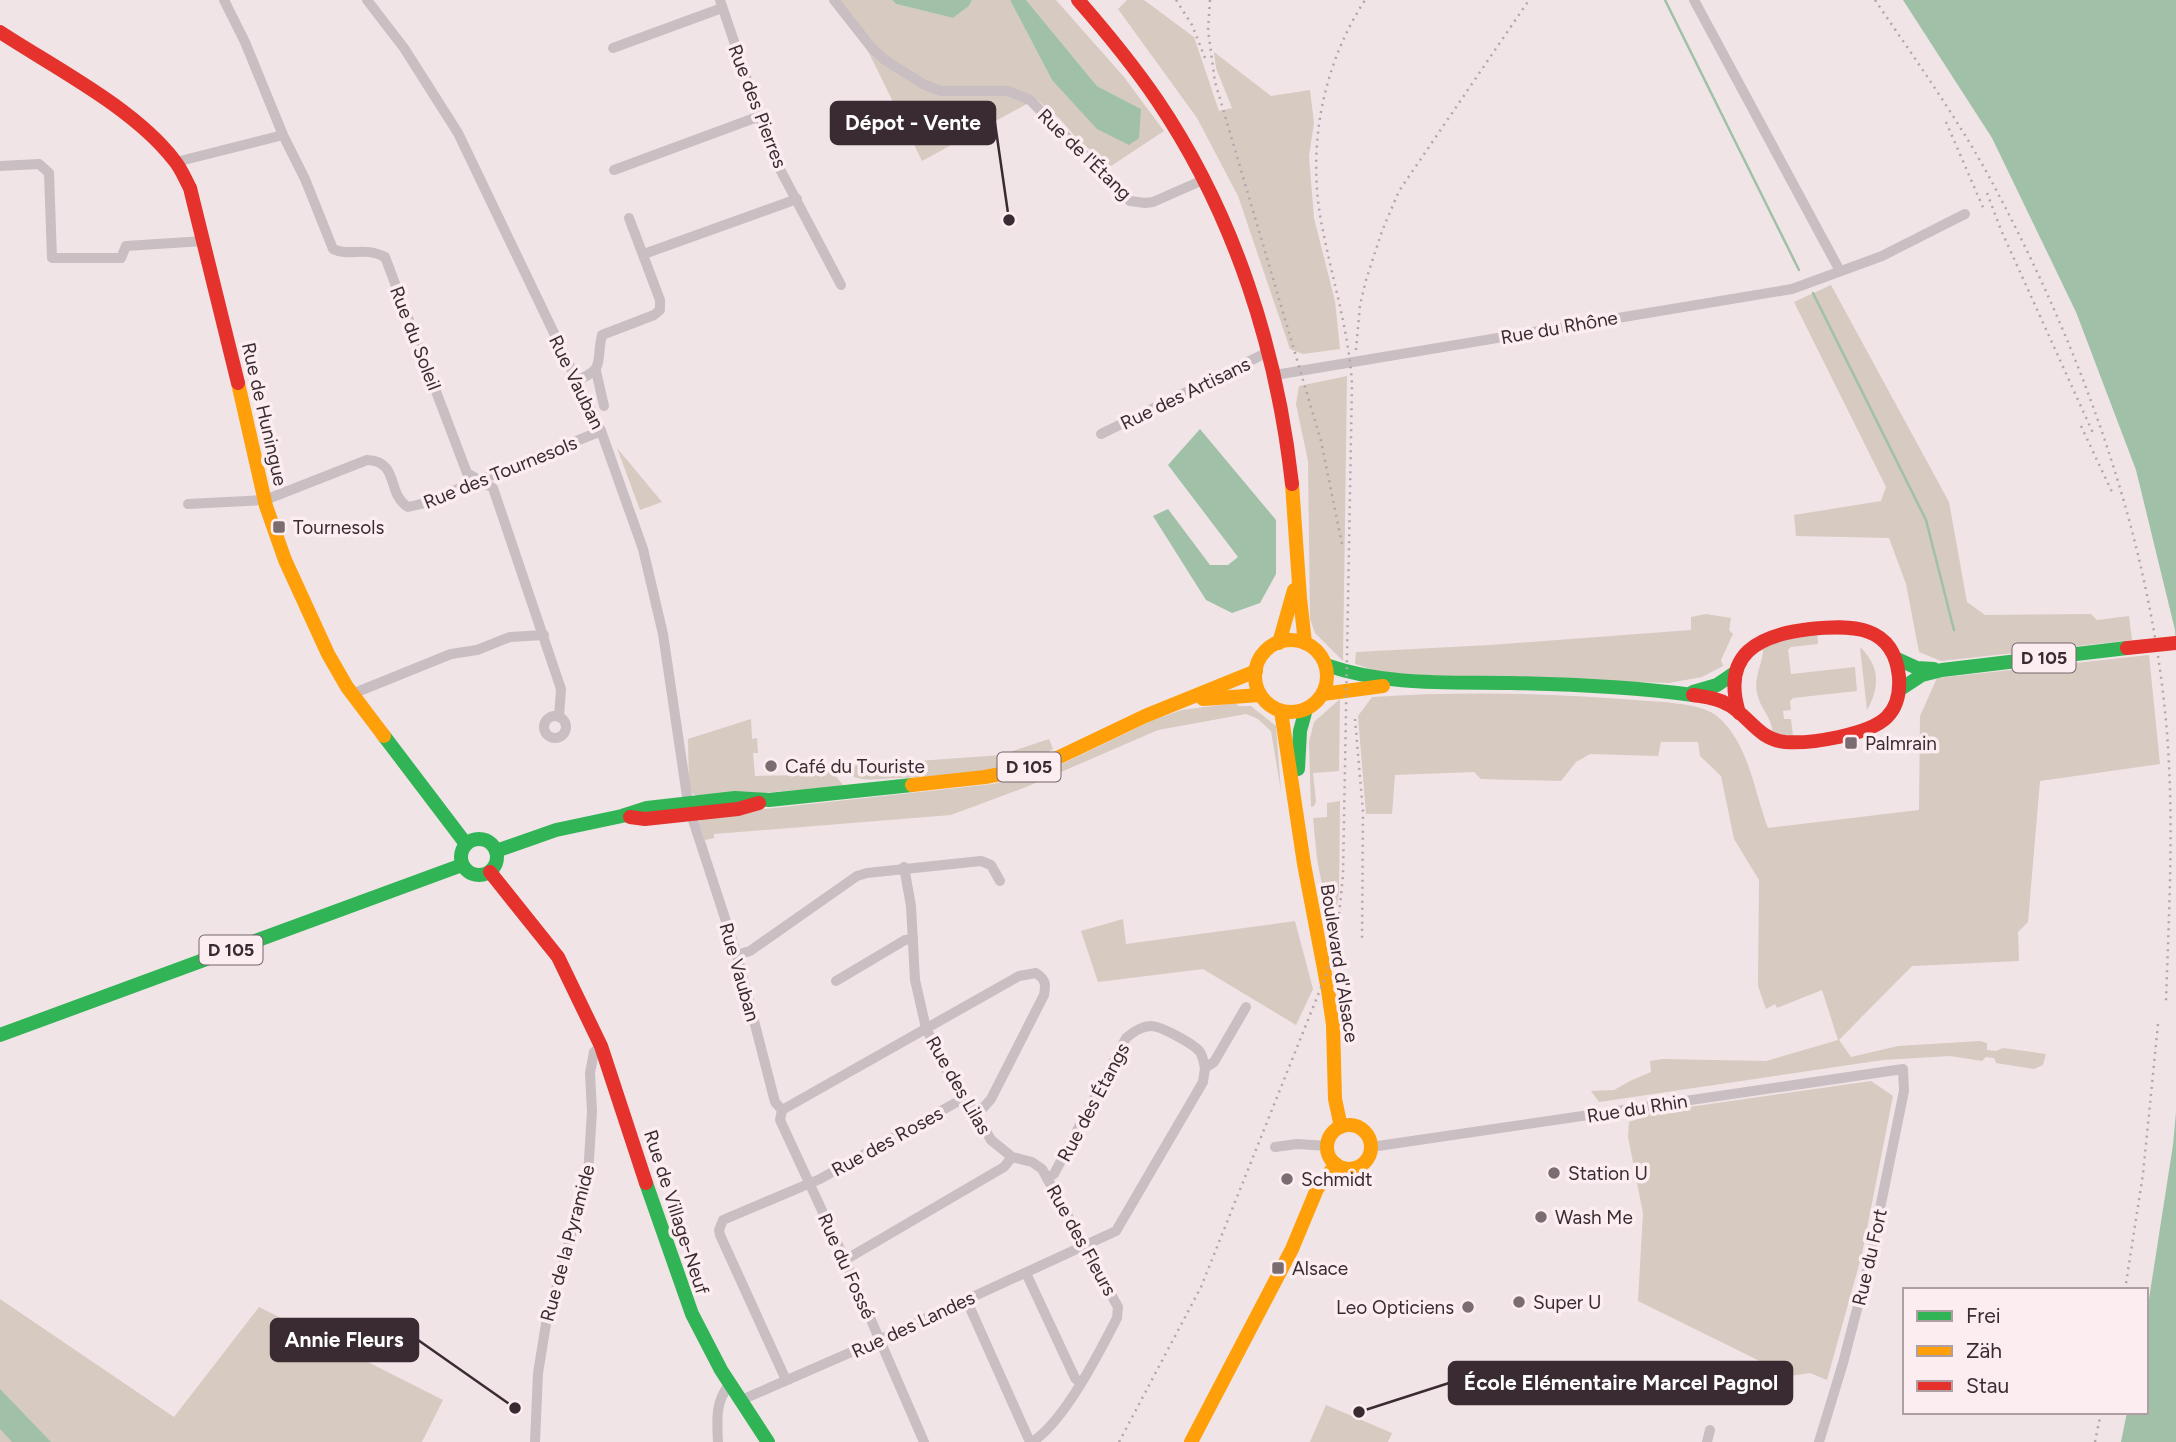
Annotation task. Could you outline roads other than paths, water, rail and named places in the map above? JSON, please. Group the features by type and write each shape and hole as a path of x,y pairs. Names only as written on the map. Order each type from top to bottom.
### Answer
{"main road":[{"path":"1078,0 1117,46 1177,132 1225,223 1243,271 1275,375 1290,461 1297,575 1305,643"},
{"name":"Rue de Huningue","path":"0,32 127,114 157,140 176,162 190,188 277,543 328,654 352,694 466,844"},
{"path":"1279,643 1297,575"},
{"path":"1323,694 1405,683 1536,684 1687,694 1718,700 1731,706 1760,734 1783,742 1850,735 1877,726 1895,704 1899,690 1895,659 1881,641 1860,628 1827,628 1770,636 1745,652 1736,672 1734,691 1739,713"},
{"path":"1292,640 1305,643 1318,651 1326,665 1328,680 1323,694 1306,709 1281,711 1269,705 1261,695 1256,684 1256,671 1263,654 1279,643 1292,640"},
{"name":"D 105","path":"1899,690 1922,675 1942,670 2176,643"},
{"name":"D 105","path":"1895,659 1917,668 1942,670"},
{"path":"1326,665 1352,675 1405,683"},
{"name":"D 105","path":"496,851 556,830 622,817 645,819 690,808 738,809 769,800 985,777 1017,771 1055,759 1145,716 1256,671"},
{"path":"1687,694 1717,685 1736,672"},
{"name":"D 105","path":"1186,700 1261,695"},
{"name":"Boulevard d'Alsace","path":"1297,805 1300,731 1306,709"},
{"name":"Boulevard d'Alsace","path":"1281,711 1332,1013 1333,1093 1335,1111 1341,1127"},
{"path":"483,839 496,851 496,863 491,872 477,876 462,865 460,854 471,841 483,839"},
{"name":"D 105","path":"0,1035 462,865"},
{"path":"491,872 558,957 601,1046"},
{"name":"Rue de Village-Neuf","path":"601,1046 697,1329 739,1401 768,1442"},
{"path":"1348,1125 1362,1129 1367,1134 1371,1147 1368,1158 1360,1166 1347,1168 1336,1164 1328,1153 1332,1134 1341,1127 1348,1125"},
{"path":"1191,1442 1292,1249 1317,1189 1336,1164"}],"street":[{"name":"Rue du Soleil","path":"224,0 245,42 283,135 305,178 333,249 341,253 356,250 376,252 385,257 467,473 493,488 561,689 559,717"},
{"name":"Rue Vauban","path":"367,0 404,48 458,133 601,431 643,549 663,634 690,808 737,955 775,1102 782,1110 780,1120 785,1130"},
{"name":"Rue de l'Étang","path":"834,0 885,60 923,84 941,91 1008,91 1030,100 1130,201 1145,204 1153,202 1203,180"},
{"path":"1694,0 1840,271"},
{"path":"613,48 721,4"},
{"name":"Rue des Pierres","path":"721,4 772,154 841,285"},
{"path":"614,170 760,116"},
{"path":"176,162 283,135"},
{"path":"0,166 39,164 49,173 52,258 121,258 126,246 204,241"},
{"path":"644,254 797,199"},
{"name":"Rue du Rhône","path":"1275,375 1792,289 1882,256 1965,214"},
{"path":"604,406 596,371 602,335 654,315 660,310 660,300 629,218"},
{"name":"Rue des Artisans","path":"1101,434 1268,352"},
{"path":"576,381 596,371"},
{"name":"Rue des Tournesols","path":"265,500 367,460 378,460 385,465 401,503 408,507 601,431"},
{"path":"188,504 265,500"},
{"path":"352,694 451,654 477,650 510,638 544,635"},
{"path":"737,955 750,951 857,876 904,867 981,861 991,865 1000,881"},
{"name":"Rue des Lilas","path":"904,867 911,906 915,981 926,1028 955,1087 977,1115 991,1140 1012,1157"},
{"path":"836,981 905,940 913,939"},
{"path":"782,1110 1019,976 1036,974 1046,984 1044,995 991,1099 977,1115"},
{"path":"1086,1245 1116,1231 1203,1082 1205,1068 1214,1062 1246,1007"},
{"name":"Rue des Étangs","path":"1047,1178 1054,1174 1126,1038 1132,1033 1150,1026 1160,1028 1194,1047 1200,1053 1205,1068"},
{"name":"Rue de la Pyramide","path":"536,1442 538,1373 546,1324 588,1176 592,1111 590,1073 594,1052 601,1046"},
{"name":"Rue du Rhin","path":"1371,1147 1903,1069"},
{"name":"Rue du Fort","path":"1818,1442 1843,1363 1868,1267 1904,1091 1903,1069"},
{"name":"Rue des Roses","path":"786,1380 719,1230 723,1220 810,1183 964,1098"},
{"name":"Rue du Fossé","path":"785,1130 924,1442"},
{"path":"1275,1147 1297,1144 1328,1146"},
{"path":"845,1260 1004,1167 1012,1157"},
{"name":"Rue des Fleurs","path":"1012,1157 1032,1162 1042,1169 1118,1307 1117,1318 1080,1382 1051,1427 1031,1442"},
{"name":"Rue des Landes","path":"739,1401 1086,1245"},
{"path":"1026,1273 1075,1378 1080,1382"},
{"path":"966,1299 1031,1442"},
{"path":"718,1442 716,1416 721,1394 729,1385"},
{"path":"1707,1442 1710,1430"}],"waterway":[{"path":"1665,0 1799,270"},
{"path":"1813,293 1926,520 1954,630"}],"railway":[{"path":"1176,0 1192,25 1205,58"},
{"path":"1210,0 1208,30 1215,82 1321,441 1343,549"},
{"path":"1119,1442 1201,1287 1326,975 1337,935 1343,875 1352,384 1344,326 1323,231 1316,171 1321,111 1328,82 1337,54 1365,0"},
{"path":"1356,350 1360,305 1366,280 1399,191 1529,0"},
{"path":"1875,0 1960,127 2020,237 2052,304 2080,373 2106,443 2127,514 2145,586 2167,733 2171,833 2166,1001"},
{"path":"1946,122 1985,212"},
{"path":"1987,193 2001,230 2093,433"},
{"path":"2081,426 2112,492"},
{"path":"1355,719 1363,812 1362,940"},
{"path":"2125,1288 2143,1174 2158,1024"},
{"path":"2095,1442 2101,1414"}],"place":[{"name":"Dépot - Vente","path":"1009,220"},
{"name":"Tournesols","path":"279,527"},
{"name":"Palmrain","path":"1851,743"},
{"name":"Café du Touriste","path":"771,766"},
{"name":"Station U","path":"1554,1173"},
{"name":"Schmidt","path":"1287,1179"},
{"name":"Wash Me","path":"1541,1217"},
{"name":"Alsace","path":"1278,1268"},
{"name":"Super U","path":"1519,1302"},
{"name":"Leo Opticiens","path":"1468,1307"},
{"name":"Annie Fleurs","path":"515,1408"},
{"name":"École Elémentaire Marcel Pagnol","path":"1359,1412"}]}
